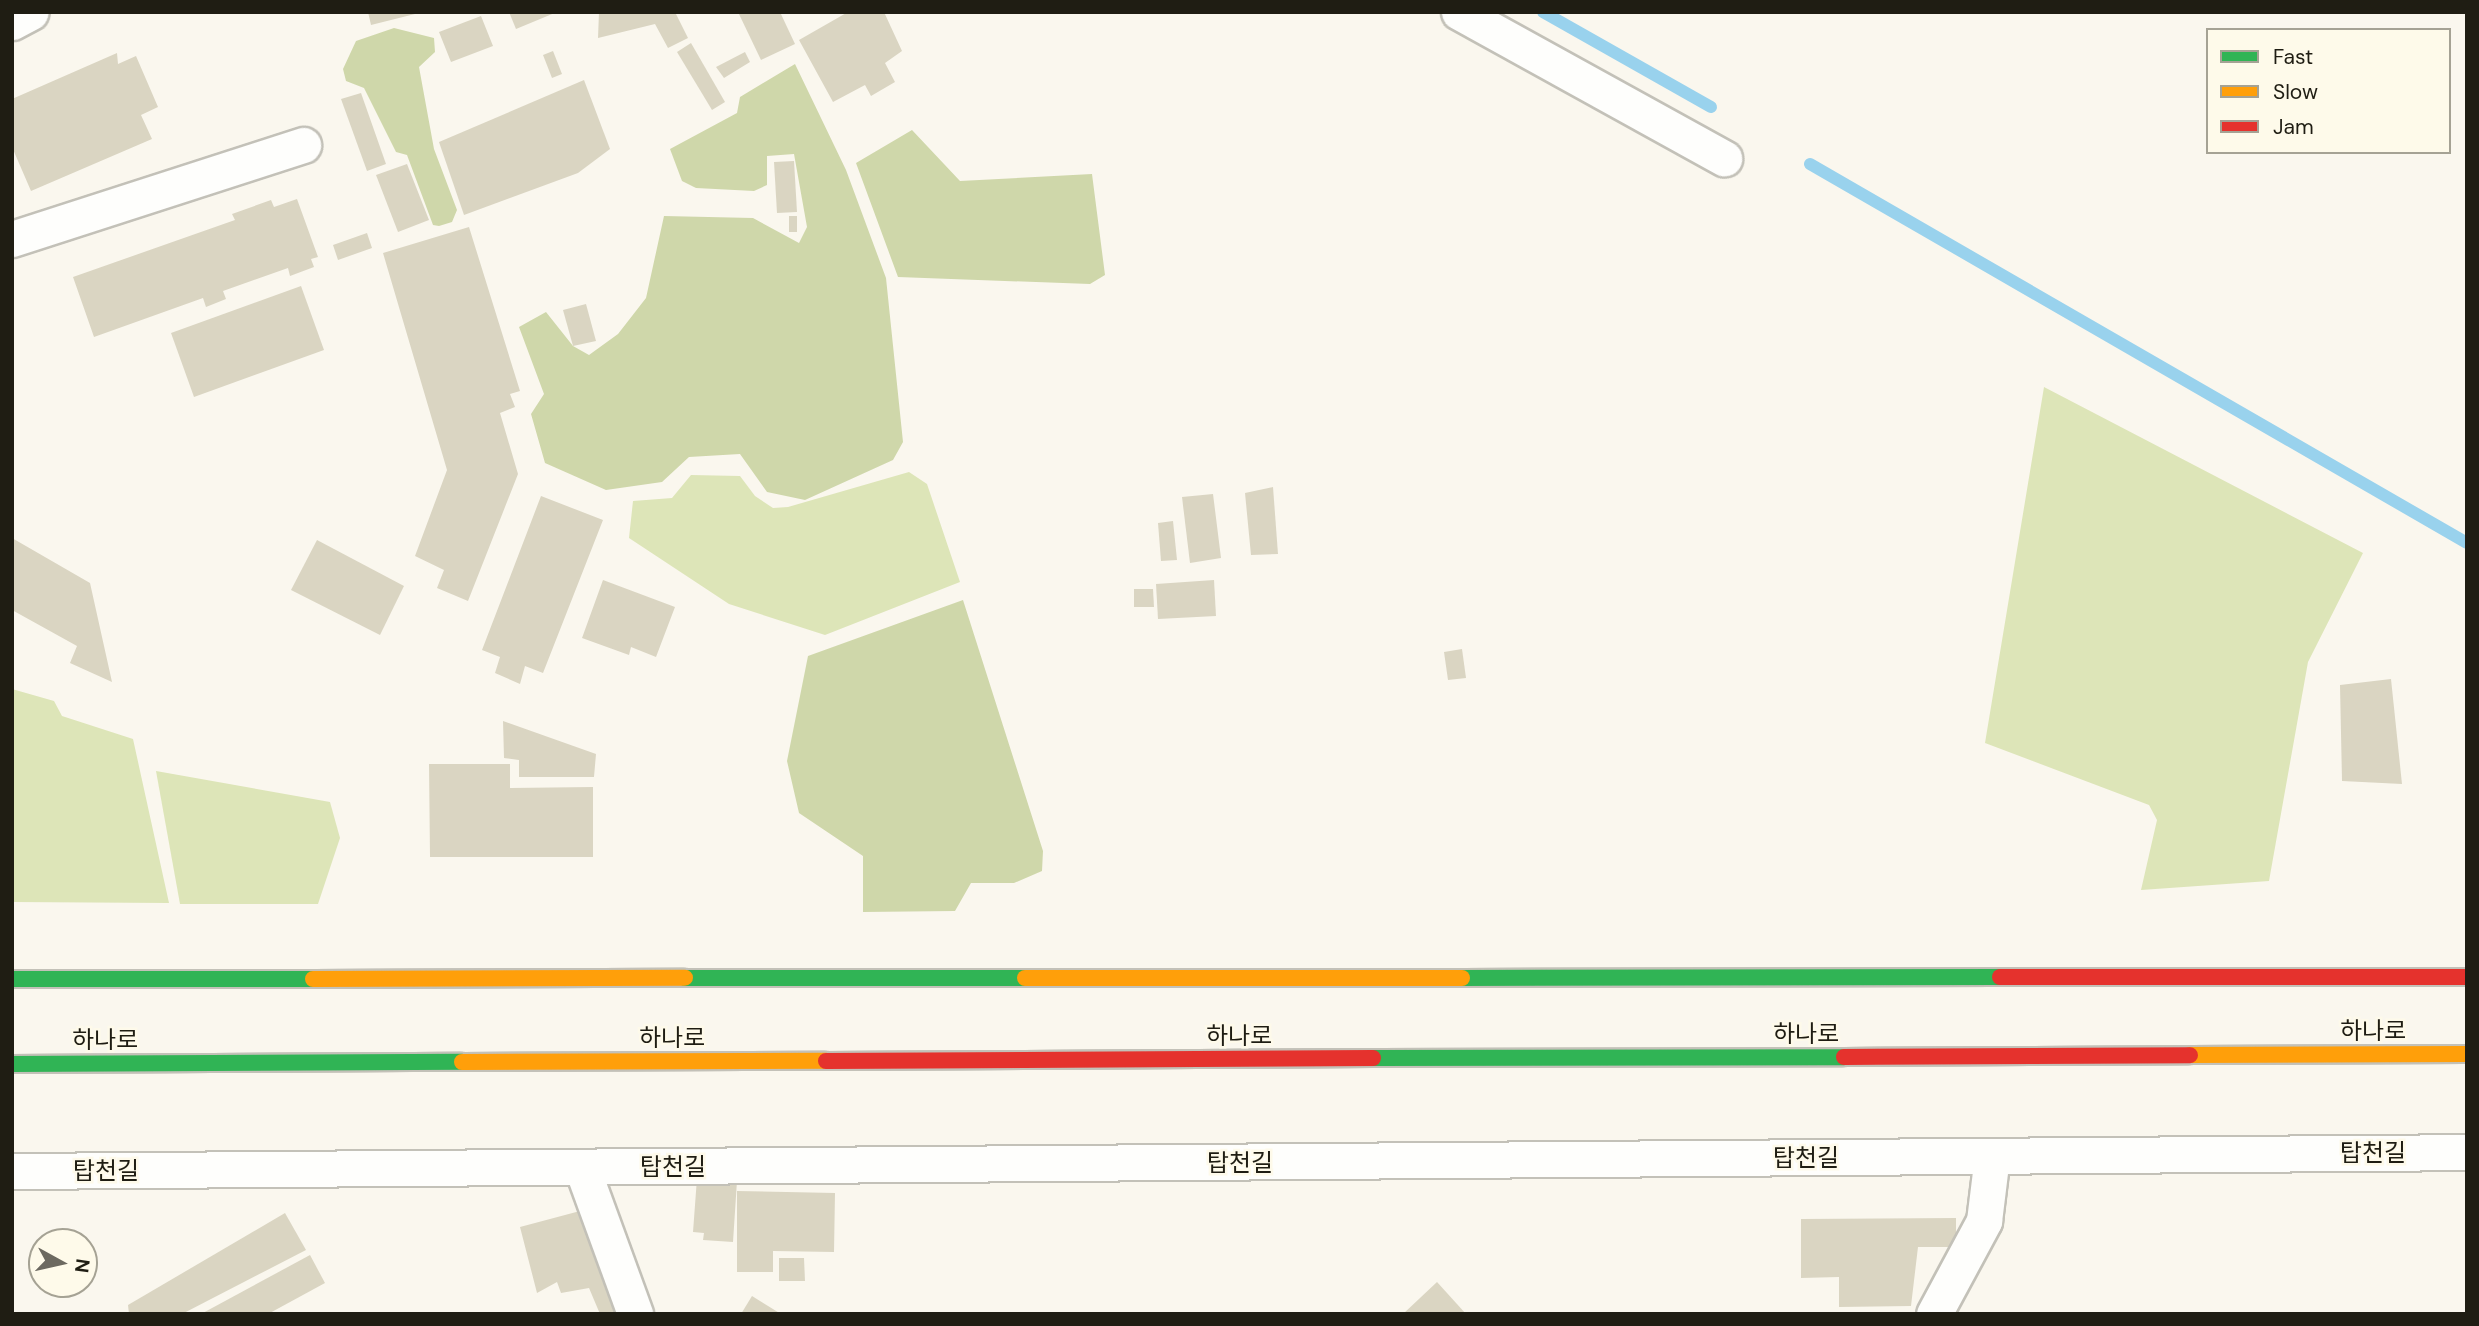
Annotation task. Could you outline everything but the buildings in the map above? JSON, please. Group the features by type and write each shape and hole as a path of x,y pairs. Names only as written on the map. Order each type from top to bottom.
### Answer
{"street":[{"path":"12,22 31,12"},
{"path":"1459,12 1724,158"},
{"path":"12,239 303,145"},
{"path":"12,979 2467,977"},
{"name":"하나로","path":"12,1064 2467,1054"},
{"name":"탑천길","path":"12,1171 2467,1152"},
{"path":"1934,1314 1984,1221 1992,1156"},
{"path":"582,1168 635,1314"}],"green space":[{"path":"394,28 434,38 435,52 419,67 434,149 457,210 452,222 439,226 433,225 407,155 396,152 364,88 346,81 343,69 356,41"},
{"path":"795,64 846,170 886,278 903,442 893,460 805,500 767,492 740,454 689,457 662,482 606,490 545,463 531,414 544,394 519,327 546,312 573,346 589,355 618,334 646,298 664,216 753,218 799,243 807,227 794,154 767,156 767,185 754,191 696,188 682,181 670,149 737,113 740,97"},
{"path":"912,130 960,181 1092,174 1105,275 1090,284 898,277 856,163"},
{"path":"2044,387 2363,553 2308,662 2269,881 2141,890 2157,820 2149,805 1985,743"},
{"path":"909,472 927,484 960,582 825,635 729,604 629,538 633,501 672,498 691,475 740,476 755,496 773,508 788,507"},
{"path":"963,600 1043,851 1042,871 1014,883 971,883 955,911 863,912 863,856 799,813 787,761 808,656"},
{"path":"12,689 54,701 62,716 133,739 169,903 12,902"},
{"path":"156,771 330,802 340,838 318,904 180,904"}],"waterway":[{"path":"1543,12 1711,107"},
{"path":"1810,164 2467,543"}],"traffic: fast":[{"path":"1462,978 2000,977"},
{"path":"685,978 1025,978"},
{"path":"12,979 313,979"},
{"path":"1373,1058 1844,1057"},
{"path":"12,1064 462,1062"}],"traffic: slow":[{"path":"313,979 685,978"},
{"path":"1025,978 1462,978"},
{"path":"2190,1055 2467,1054"},
{"path":"462,1062 826,1061"}],"traffic: jam":[{"path":"2000,977 2467,977"},
{"path":"1844,1057 2190,1055"},
{"path":"826,1061 1373,1058"}]}
